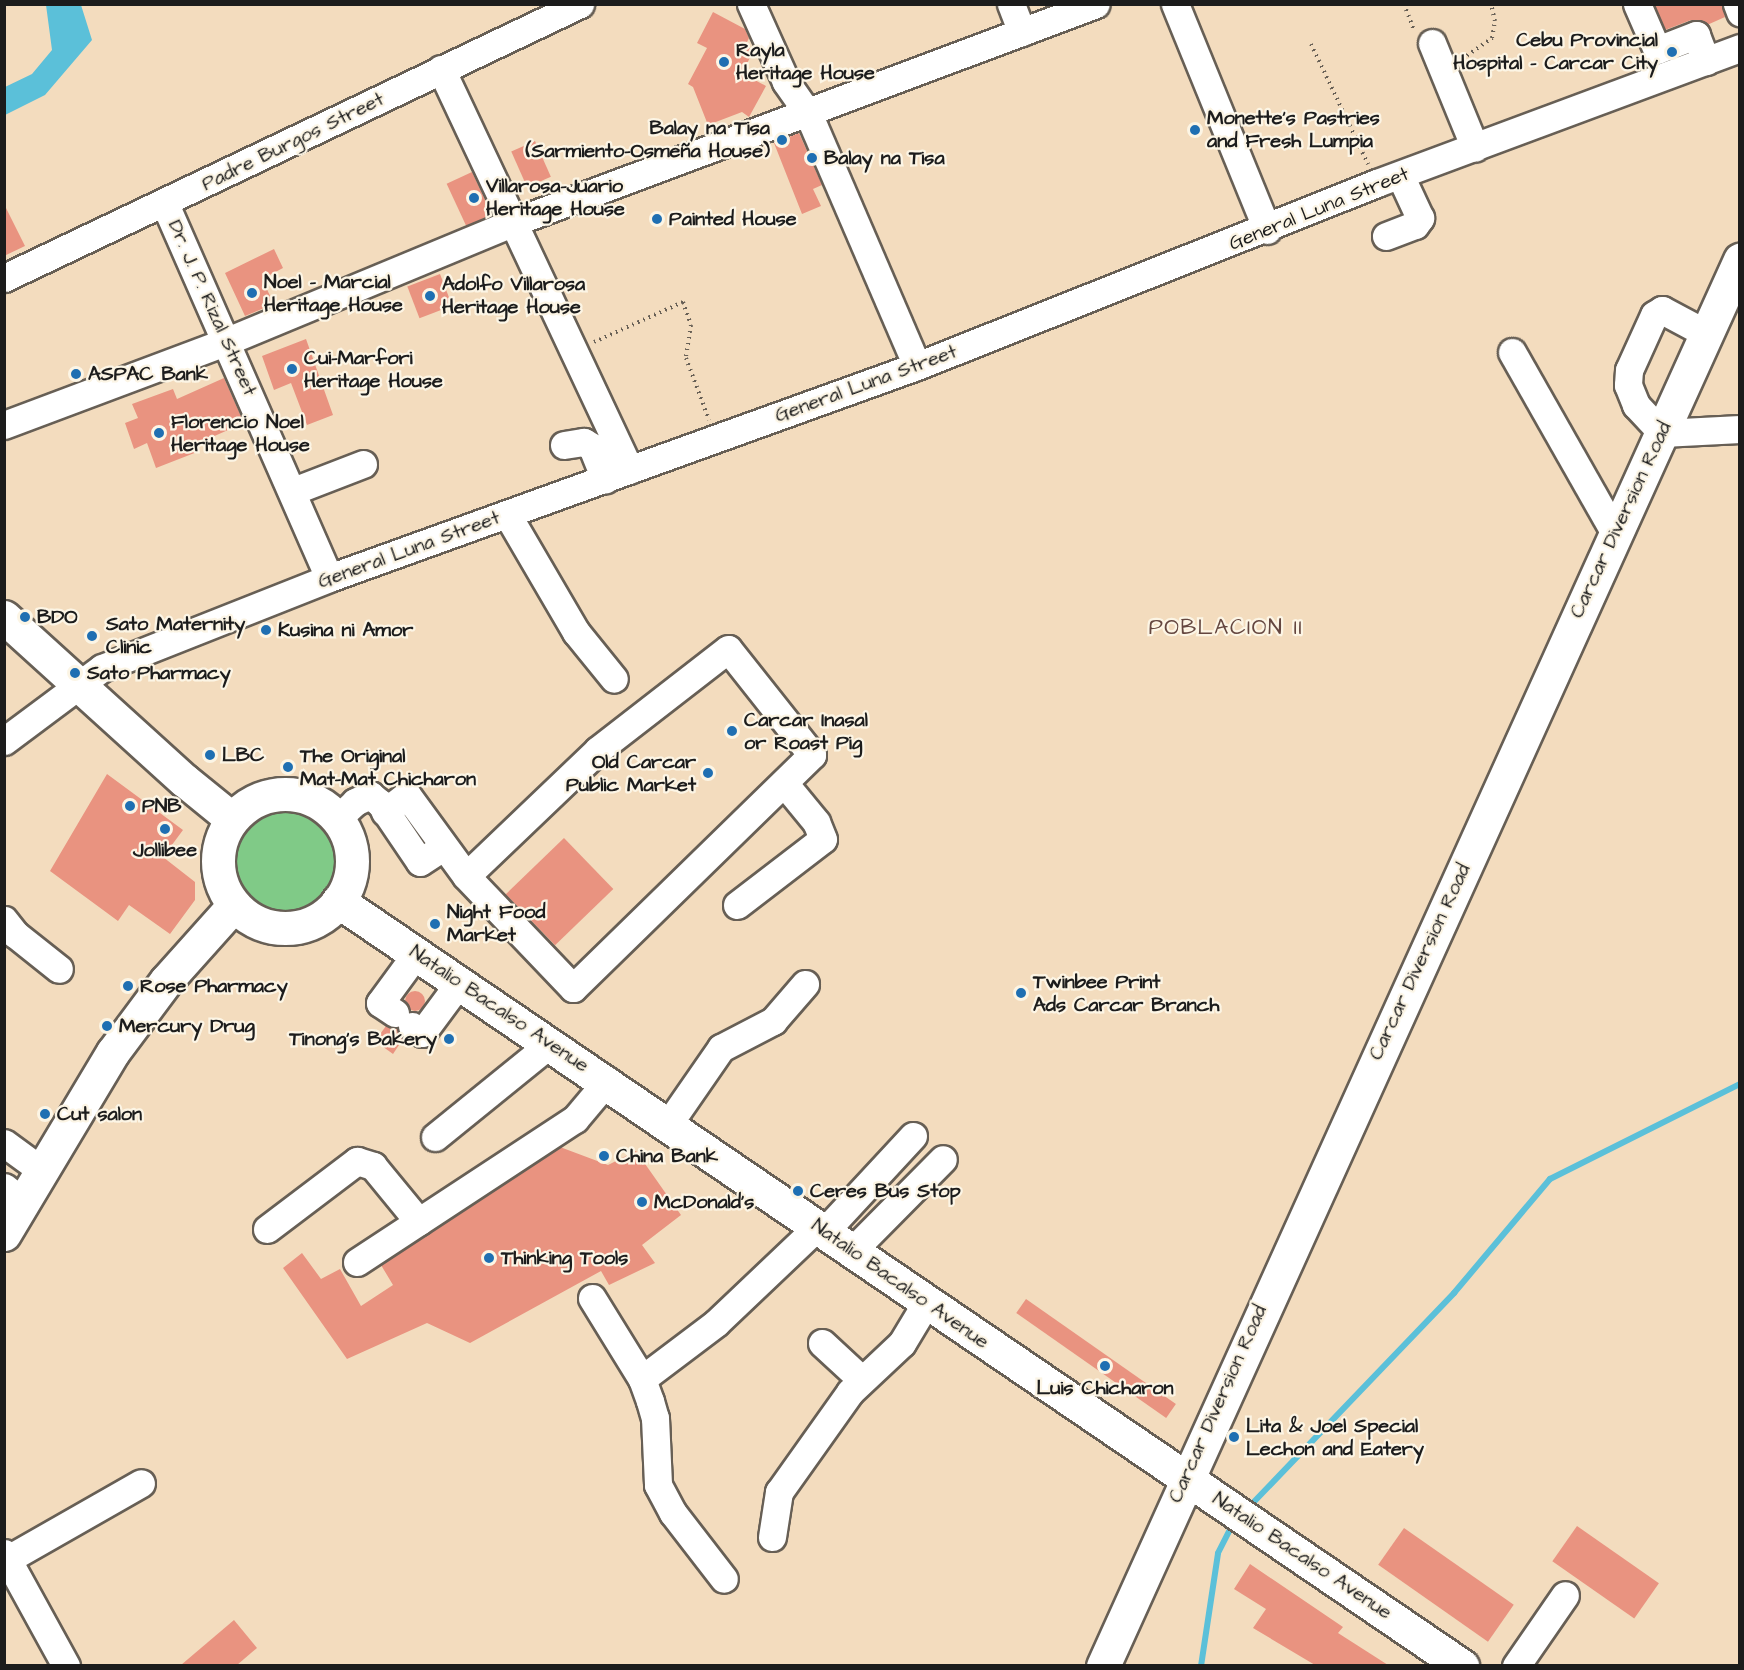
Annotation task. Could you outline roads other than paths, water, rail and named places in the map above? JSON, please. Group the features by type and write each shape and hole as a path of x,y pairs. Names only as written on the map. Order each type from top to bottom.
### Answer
{"main road":[{"name":"Carcar Diversion Road","path":"1103,1665 1185,1477 1740,260"},
{"path":"4,617 232,819"},
{"path":"276,794 310,798 338,819 351,851 352,869 338,901 324,916 307,925 287,928 267,926 234,905 222,885 218,862 221,840 232,819 260,798 276,794"},
{"name":"Natalio Bacalso Avenue","path":"338,901 607,1081 667,1126 926,1303 1462,1665"},
{"path":"4,1234 14,1194 41,1170 113,1052 166,981 234,905"}],"street":[{"name":"Padre Burgos Street","path":"6,273 165,204 580,4"},
{"path":"751,4 786,82 808,113 918,366"},
{"path":"1011,4 1022,32"},
{"path":"4,425 226,341 514,222 1096,4"},
{"path":"1175,4 1267,230"},
{"path":"1637,4 1658,51 1696,35 1706,61"},
{"path":"1737,4 1740,12"},
{"name":"General Luna Street","path":"4,741 77,684 102,668 328,578 918,366 1267,230 1389,179 1740,48"},
{"path":"1437,55 1475,148"},
{"path":"441,69 576,350 618,475"},
{"path":"1386,236 1415,225 1420,218 1389,179"},
{"name":"Dr. J. P. Rizal Street","path":"165,204 293,490 328,578"},
{"path":"1707,334 1662,310 1654,315 1629,370 1628,385 1636,405 1662,433 1740,429"},
{"path":"1512,352 1615,533"},
{"path":"564,445 585,442 618,475"},
{"path":"293,490 363,464"},
{"path":"507,514 576,632 614,679"},
{"path":"385,812 407,795 466,876 573,988 812,756 728,649 598,750 466,876"},
{"path":"737,905 823,839 816,822 784,783"},
{"path":"338,819 355,802 370,795 385,812 420,862 443,847"},
{"path":"4,921 15,934 59,969"},
{"path":"416,954 380,1003 422,1034 459,983"},
{"path":"667,1126 721,1048 773,1020 805,984"},
{"path":"435,1137 550,1044"},
{"path":"357,1262 576,1119 607,1081"},
{"path":"642,1379 733,1308 820,1229 913,1136"},
{"path":"4,1143 41,1170"},
{"path":"852,1251 943,1159"},
{"path":"267,1229 357,1161 373,1166 419,1222"},
{"path":"591,1298 642,1379 655,1418 658,1485 673,1513 724,1579"},
{"path":"772,1537 779,1492 862,1380 902,1343 926,1303"},
{"path":"822,1343 862,1380"},
{"path":"66,1665 6,1556 141,1483"},
{"path":"1516,1665 1565,1595"}],"water":[{"path":"46,5 81,5 92,40 45,95 5,115 5,87 32,74 52,50"}],"waterway":[{"path":"1248,1508 1454,1293 1550,1179 1740,1084"},
{"path":"1201,1666 1218,1553 1234,1522"}],"place":[{"name":"Cebu Provincial Hospital - Carcar City","path":"1672,52"},
{"name":"Rayla Heritage House","path":"724,62"},
{"name":"Monette's Pastries and Fresh Lumpia","path":"1195,130"},
{"name":"Balay na Tisa (Sarmiento–Osmeña House)","path":"782,140"},
{"name":"Balay na Tisa","path":"812,158"},
{"name":"Villarosa-Juario Heritage House","path":"474,198"},
{"name":"Painted House","path":"657,219"},
{"name":"Noel - Marcial Heritage House","path":"252,293"},
{"name":"Adolfo Villarosa Heritage House","path":"430,296"},
{"name":"Cui-Marfori Heritage House","path":"292,369"},
{"name":"ASPAC Bank","path":"76,374"},
{"name":"Florencio Noel Heritage House","path":"159,433"},
{"name":"BDO","path":"25,617"},
{"name":"Kusina ni Amor","path":"266,630"},
{"name":"Sato Maternity Clinic","path":"92,636"},
{"name":"Sato Pharmacy","path":"75,673"},
{"name":"Carcar Inasal or Roast Pig","path":"732,731"},
{"name":"LBC","path":"210,755"},
{"name":"The Original Mat-Mat Chicharon","path":"288,767"},
{"name":"Old Carcar Public Market","path":"708,773"},
{"name":"PNB","path":"130,806"},
{"name":"Jollibee","path":"165,829"},
{"name":"Night Food Market","path":"435,924"},
{"name":"Rose Pharmacy","path":"128,986"},
{"name":"Twinbee Print Ads Carcar Branch","path":"1021,993"},
{"name":"Mercury Drug","path":"107,1026"},
{"name":"Tinong's Bakery","path":"449,1039"},
{"name":"Cut salon","path":"45,1114"},
{"name":"China Bank","path":"604,1156"},
{"name":"Ceres Bus Stop","path":"798,1191"},
{"name":"McDonald's","path":"642,1202"},
{"name":"Thinking Tools","path":"489,1258"},
{"name":"Luis Chicharon","path":"1105,1366"},
{"name":"Lita & Joel Special Lechon and Eatery","path":"1234,1437"}],"district":[{"name":"POBLACION II","path":"1226,628"}]}
